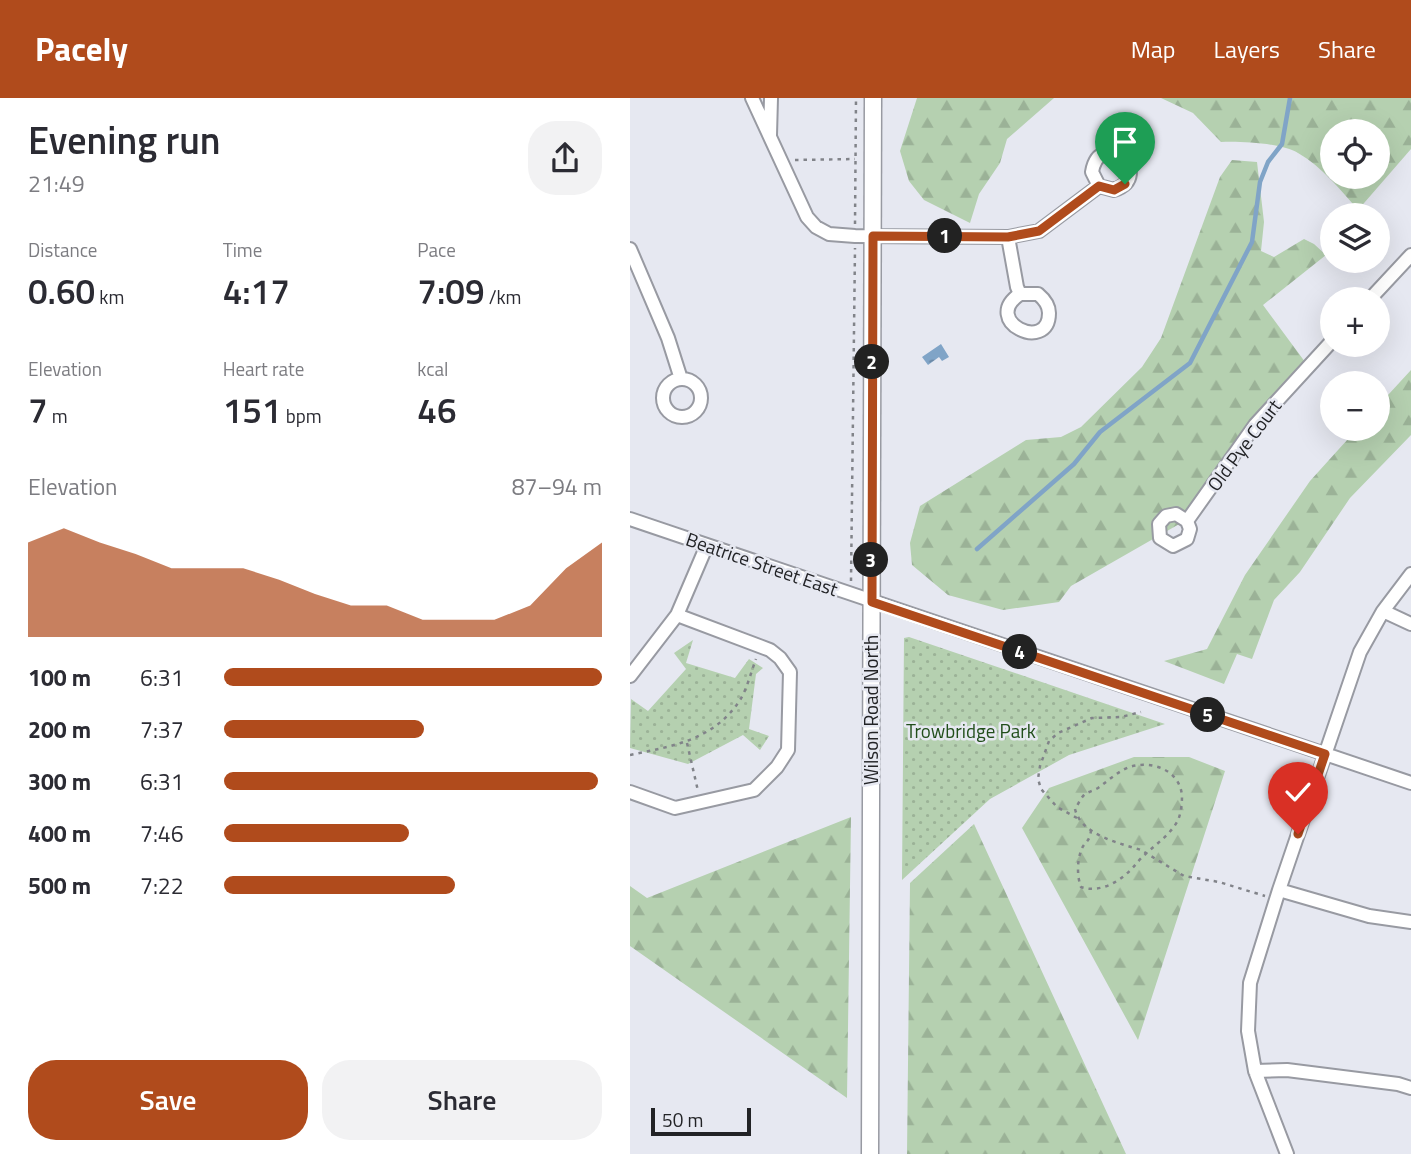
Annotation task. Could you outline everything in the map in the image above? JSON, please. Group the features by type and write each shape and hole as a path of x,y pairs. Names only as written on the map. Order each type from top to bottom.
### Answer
{"main road":[{"name":"Wilson Road North","path":"870,1154 873,98"}],"street":[{"path":"752,98 807,217 816,227 829,234 1008,237 1039,231 1099,186"},
{"path":"770,139 771,98"},
{"path":"1008,237 1020,294"},
{"path":"630,249 668,338 681,379"},
{"path":"1381,287 1411,255"},
{"name":"Old Pye Court","path":"1188,522 1255,425 1320,354"},
{"name":"Beatrice Street East","path":"630,519 1411,783"},
{"path":"630,676 677,615 707,545"},
{"path":"1287,1154 1255,1071 1248,1031 1250,983 1277,895 1360,652 1383,611 1411,574"},
{"path":"1383,611 1411,624"},
{"path":"630,792 675,808 754,790 788,750 790,672 780,658 770,650 677,615"},
{"path":"1277,895 1369,916 1411,922"},
{"path":"1255,1071 1287,1070 1411,1088"}],"path":[{"path":"852,594 856,98"},
{"path":"784,167 796,159 856,159"},
{"path":"630,755 687,743 724,721 741,698 760,646"},
{"path":"1141,712 1121,717 1092,718 1058,733 1049,741 1040,766 1038,779 1041,789 1057,807 1091,830 1145,852 1184,876 1277,895"},
{"path":"687,743 701,802"},
{"path":"1077,818 1075,809 1082,796 1130,767 1147,764 1173,774 1181,790 1182,803 1179,819 1171,831 1145,852 1132,869 1117,881 1100,889 1090,890 1080,887 1078,880 1080,852 1089,842 1091,830"}],"green space":[{"path":"917,98 1054,98 1007,139 1000,163 979,194 970,223 924,200 909,181 900,151"},
{"path":"1161,98 1411,98 1411,149 1390,173 1390,119 1320,119 1320,170 1291,150 1249,142 1221,142 1193,113"},
{"path":"1232,160 1257,162 1264,222 1261,251 1274,257 1304,239 1320,250 1320,260 1263,305 1308,366 1188,519 1071,586 1059,602 1003,610 948,595 912,565 910,543 920,506 1026,440 1061,437 1081,427 1142,367 1161,338 1220,177"},
{"path":"1340,189 1376,189 1364,203 1352,203"},
{"path":"1411,370 1411,435 1350,498 1300,572 1274,600 1252,659 1237,654 1224,684 1164,661 1207,649 1245,575 1310,481 1346,441 1390,441 1390,393"},
{"name":"Trowbridge Park","path":"909,637 1165,724 1069,755 990,799 902,880 904,638"},
{"path":"693,640 686,663 735,678 749,659 763,668 756,674 749,729 769,736 760,750 743,735 688,764 630,748 631,699 648,711 686,669 674,653"},
{"path":"1134,757 1189,757 1225,771 1138,1040 1022,828 1049,788"},
{"path":"851,817 847,1098 630,946 630,886 647,898"},
{"path":"974,824 1126,1154 907,1154 910,883"}],"water":[{"path":"941,344 949,357 942,361 939,357 928,365 922,357"}],"waterway":[{"path":"977,549 1074,464 1100,432 1190,363 1252,242 1260,182 1268,162 1282,144 1290,98"}],"route":[{"path":"1125,184 1114,190 1099,186 1039,231 1008,237 873,236 872,602 1325,754 1298,834"}]}
